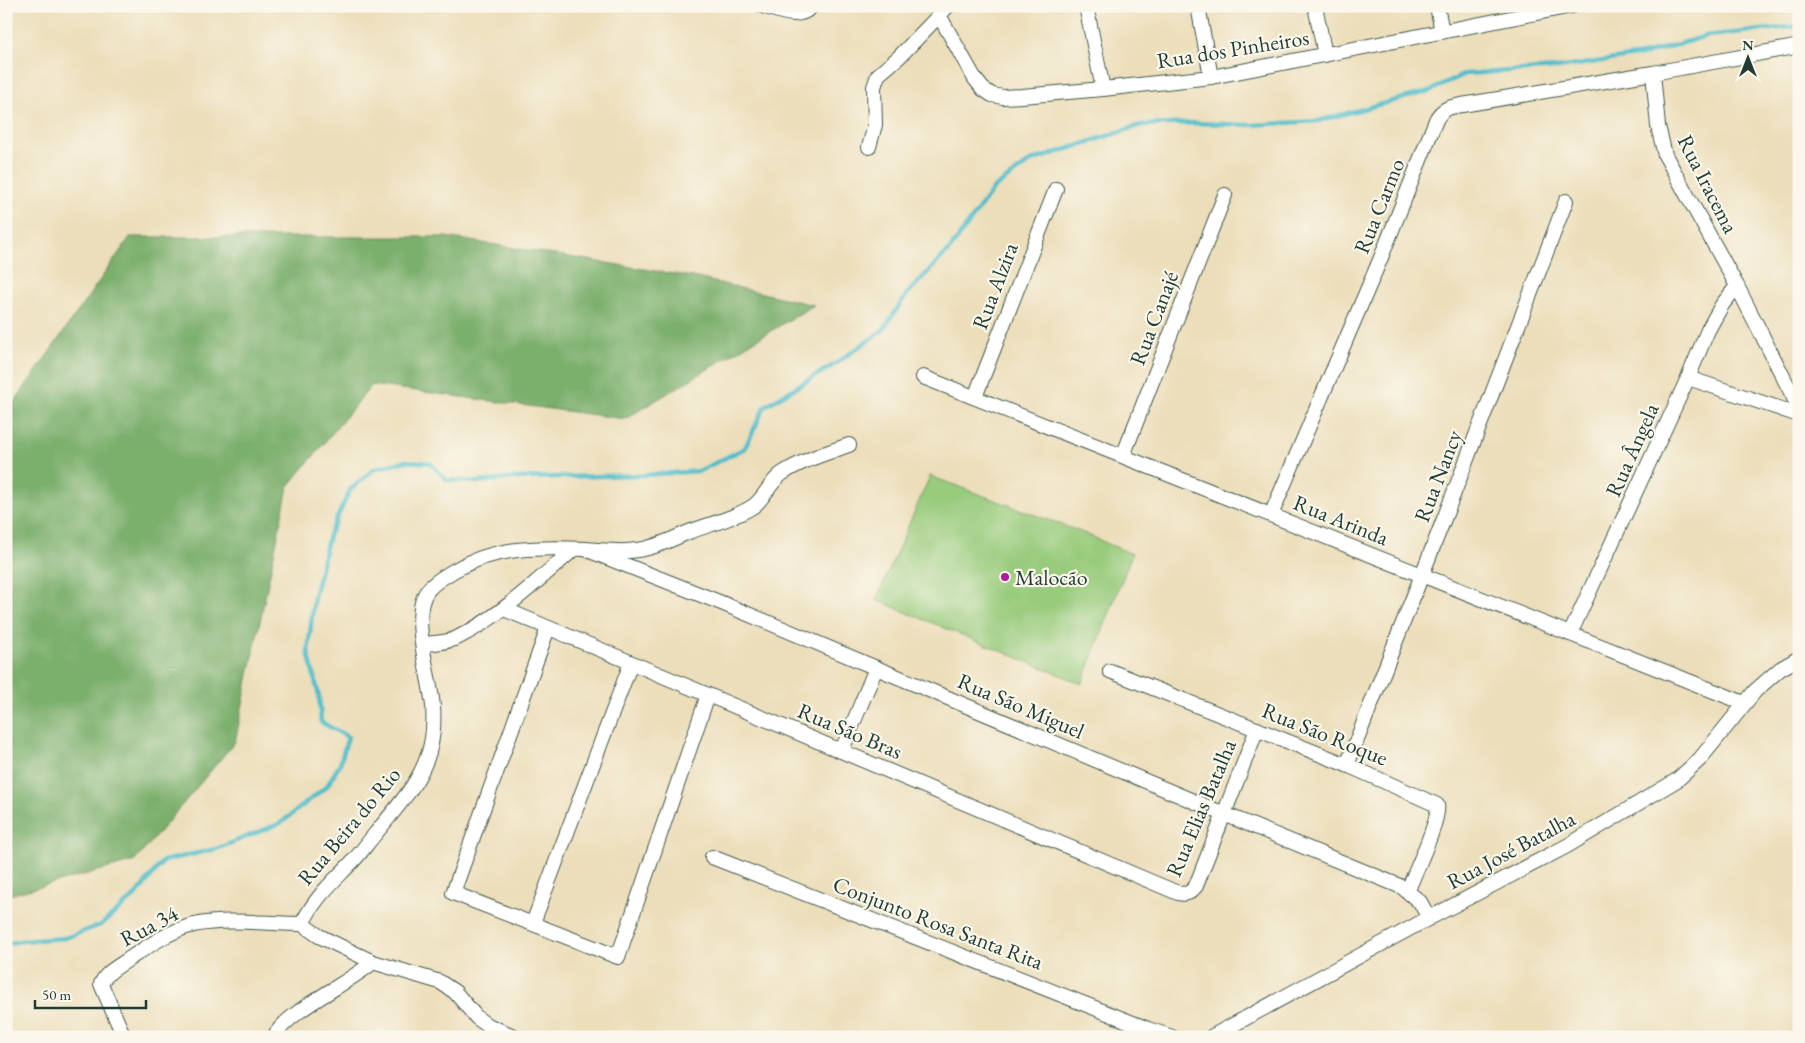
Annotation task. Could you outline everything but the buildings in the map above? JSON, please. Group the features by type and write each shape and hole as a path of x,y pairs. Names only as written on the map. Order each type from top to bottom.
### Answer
{"street":[{"path":"763,6 797,15 804,13 812,6"},
{"path":"1086,6 1103,89"},
{"path":"1198,6 1211,77"},
{"path":"1315,6 1325,55"},
{"path":"1437,6 1442,32"},
{"name":"Rua dos Pinheiros","path":"944,12 975,79 983,89 1003,97 1103,89 1211,77 1442,32 1553,8 1572,6"},
{"path":"869,147 875,125 874,87 878,75 944,12"},
{"path":"1653,74 1795,47"},
{"name":"Rua Iracema","path":"1653,74 1658,126 1665,155 1737,286 1799,408"},
{"name":"Rua Carmo","path":"1271,515 1380,260 1436,120 1442,111 1446,108 1462,105 1653,74"},
{"name":"Rua Alzira","path":"975,397 1056,189"},
{"name":"Rua Canajé","path":"1123,456 1225,195"},
{"name":"Rua Nancy","path":"1346,765 1422,575 1566,201"},
{"name":"Rua Ângela","path":"1570,634 1688,378 1700,345 1711,323 1737,286"},
{"name":"Rua Arinda","path":"923,377 1744,703"},
{"path":"1688,378 1799,415"},
{"name":"Rua Beira do Rio","path":"302,924 316,898 354,861 397,809 424,767 432,734 433,708 420,612 427,590 437,580 489,554 515,549 580,549 625,552 639,550 722,521 751,508 758,503 774,480 783,473 849,445"},
{"path":"423,644 457,638 504,609 580,549"},
{"name":"Rua São Miguel","path":"580,549 724,604 1408,890 1420,902 1429,918"},
{"name":"Rua São Bras","path":"504,609 1178,893"},
{"path":"548,628 453,893 618,957 708,695"},
{"name":"Rua José Batalha","path":"1210,1037 1429,918 1567,846 1677,780 1700,760 1744,703 1765,680 1799,658"},
{"path":"533,923 631,663"},
{"path":"842,750 876,668"},
{"name":"Rua São Roque","path":"1110,671 1346,765 1437,805 1438,809 1434,825 1408,890"},
{"name":"Rua Elias Batalha","path":"1178,893 1186,895 1196,886 1256,729"},
{"name":"Conjunto Rosa Santa Rita","path":"712,858 1149,1033 1172,1037"},
{"name":"Rua 34","path":"124,1037 101,984 108,973 145,948 173,933 193,926 211,923 302,924"},
{"path":"302,924 319,936 373,962 440,982 455,992 482,1022 516,1037"},
{"path":"274,1037 280,1027 296,1014 354,978 373,962"}],"green space":[{"path":"130,237 446,237 693,277 814,305 625,419 372,385 288,487 235,742 135,861 6,896 6,414"},
{"name":"Malocão","path":"930,476 1076,530 1132,554 1082,684 876,600"}],"waterway":[{"path":"6,944 20,941 65,938 101,925 137,894 163,861 216,849 281,823 327,786 340,764 348,737 321,722 319,696 308,652 314,597 329,535 350,490 374,469 406,461 430,463 447,480 478,482 516,478 645,475 699,471 745,448 765,406 835,364 883,330 907,294 950,249 994,188 1031,161 1141,125 1196,123 1250,125 1318,121 1430,91 1465,74 1557,68 1642,55 1706,36 1799,26"}],"place":[{"name":"Malocão","path":"1005,577"}]}
